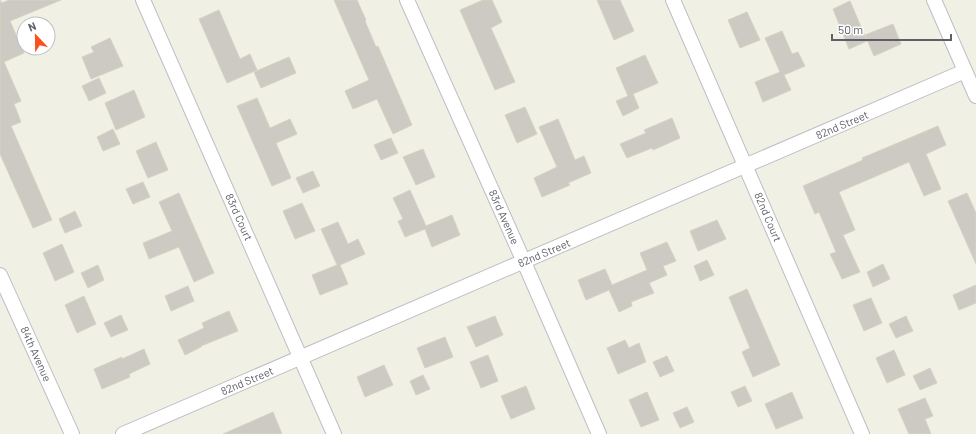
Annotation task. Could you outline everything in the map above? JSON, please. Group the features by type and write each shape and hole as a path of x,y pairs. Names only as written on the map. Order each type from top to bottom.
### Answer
{"street":[{"name":"83rd Court","path":"143,0 334,434"},
{"name":"83rd Avenue","path":"407,0 599,434"},
{"name":"82nd Court","path":"673,0 862,434"},
{"path":"934,0 976,96"},
{"name":"82nd Street","path":"123,434 965,72"},
{"name":"84th Avenue","path":"0,275 72,434"}],"building":[{"path":"0,0 2,3 9,0 61,0 22,16 16,16 16,19 10,21 16,35 16,56 17,56 4,62 21,101 14,104 21,122 11,126 52,220 33,228 0,154"},
{"path":"334,0 357,0 376,47 378,46 412,125 393,134 377,99 353,109 345,91 369,80"},
{"path":"483,0 492,0 502,22 491,28 515,82 495,90 460,10"},
{"path":"597,0 620,0 634,31 614,40"},
{"path":"850,1 867,41 849,49 833,9"},
{"path":"219,10 240,59 250,54 257,70 227,83 199,19"},
{"path":"747,12 760,40 740,48 728,20"},
{"path":"893,24 901,44 874,56 865,35"},
{"path":"782,31 792,54 798,52 805,66 784,75 791,90 763,102 755,82 780,72 765,38"},
{"path":"110,38 123,66 91,79 82,57 94,52 91,47"},
{"path":"645,55 658,83 633,94 639,108 623,116 616,101 628,96 616,68"},
{"path":"289,57 296,73 261,88 254,72"},
{"path":"99,78 106,93 89,101 82,86"},
{"path":"134,90 145,117 116,130 105,103"},
{"path":"257,98 270,128 290,119 297,134 276,143 291,178 272,186 237,106"},
{"path":"525,107 537,134 517,143 505,115"},
{"path":"672,118 680,138 653,150 652,148 627,158 620,144 646,133 644,130"},
{"path":"558,119 575,160 584,156 591,173 568,183 570,185 542,197 534,178 557,167 539,127"},
{"path":"938,126 946,145 926,154 941,189 924,196 909,162 839,192 855,230 843,235 860,272 842,279 830,254 836,252 819,212 815,214 803,186 863,160 862,158"},
{"path":"113,129 120,144 103,151 97,137"},
{"path":"391,138 398,153 381,160 374,145"},
{"path":"156,142 168,170 148,178 136,151"},
{"path":"423,149 435,177 416,185 403,157"},
{"path":"313,171 320,186 303,193 296,178"},
{"path":"143,182 150,197 133,204 126,189"},
{"path":"410,190 426,226 452,215 460,235 432,247 425,229 405,237 398,221 403,219 393,198"},
{"path":"179,193 214,273 194,282 179,247 149,259 143,243 172,231 159,202"},
{"path":"967,193 976,213 976,264 948,201"},
{"path":"302,203 315,231 295,239 283,211"},
{"path":"75,211 82,226 65,233 59,219"},
{"path":"717,220 726,239 698,251 690,231"},
{"path":"338,222 348,244 358,239 365,254 340,265 348,284 320,295 312,275 337,265 321,229"},
{"path":"667,242 676,261 663,266 667,275 649,283 654,293 631,302 632,306 619,312 609,290 586,300 578,280 605,269 612,285 647,270 640,253"},
{"path":"62,244 74,272 55,281 43,253"},
{"path":"707,260 714,275 700,281 694,266"},
{"path":"883,264 890,279 873,287 867,272"},
{"path":"98,265 104,280 88,288 81,273"},
{"path":"976,285 976,303 959,310 953,295"},
{"path":"188,286 194,301 171,311 165,296"},
{"path":"747,289 780,365 753,377 742,352 750,348 729,297"},
{"path":"84,296 96,324 77,333 65,305"},
{"path":"871,298 882,323 864,331 853,305"},
{"path":"229,311 238,331 201,346 185,355 178,340 204,328 202,323"},
{"path":"121,315 128,330 111,337 104,323"},
{"path":"495,316 503,335 476,347 467,327"},
{"path":"906,316 913,331 896,338 889,324"},
{"path":"445,337 453,357 425,368 417,348"},
{"path":"625,340 629,348 639,343 646,362 618,374 607,348"},
{"path":"144,349 150,364 129,374 130,377 102,389 94,369"},
{"path":"894,350 905,375 887,383 876,358"},
{"path":"488,355 498,381 481,388 470,362"},
{"path":"667,356 674,371 660,377 653,362"},
{"path":"384,365 393,385 365,397 357,377"},
{"path":"930,368 937,383 920,390 913,376"},
{"path":"423,375 430,389 416,395 410,381"},
{"path":"526,386 535,409 511,419 501,396"},
{"path":"745,386 752,401 738,407 731,392"},
{"path":"647,392 659,420 641,427 629,400"},
{"path":"792,392 803,418 776,429 765,404"},
{"path":"925,398 933,416 925,419 931,434 909,434 898,409"},
{"path":"687,407 694,422 680,428 673,413"},
{"path":"273,412 282,434 223,434"}]}
